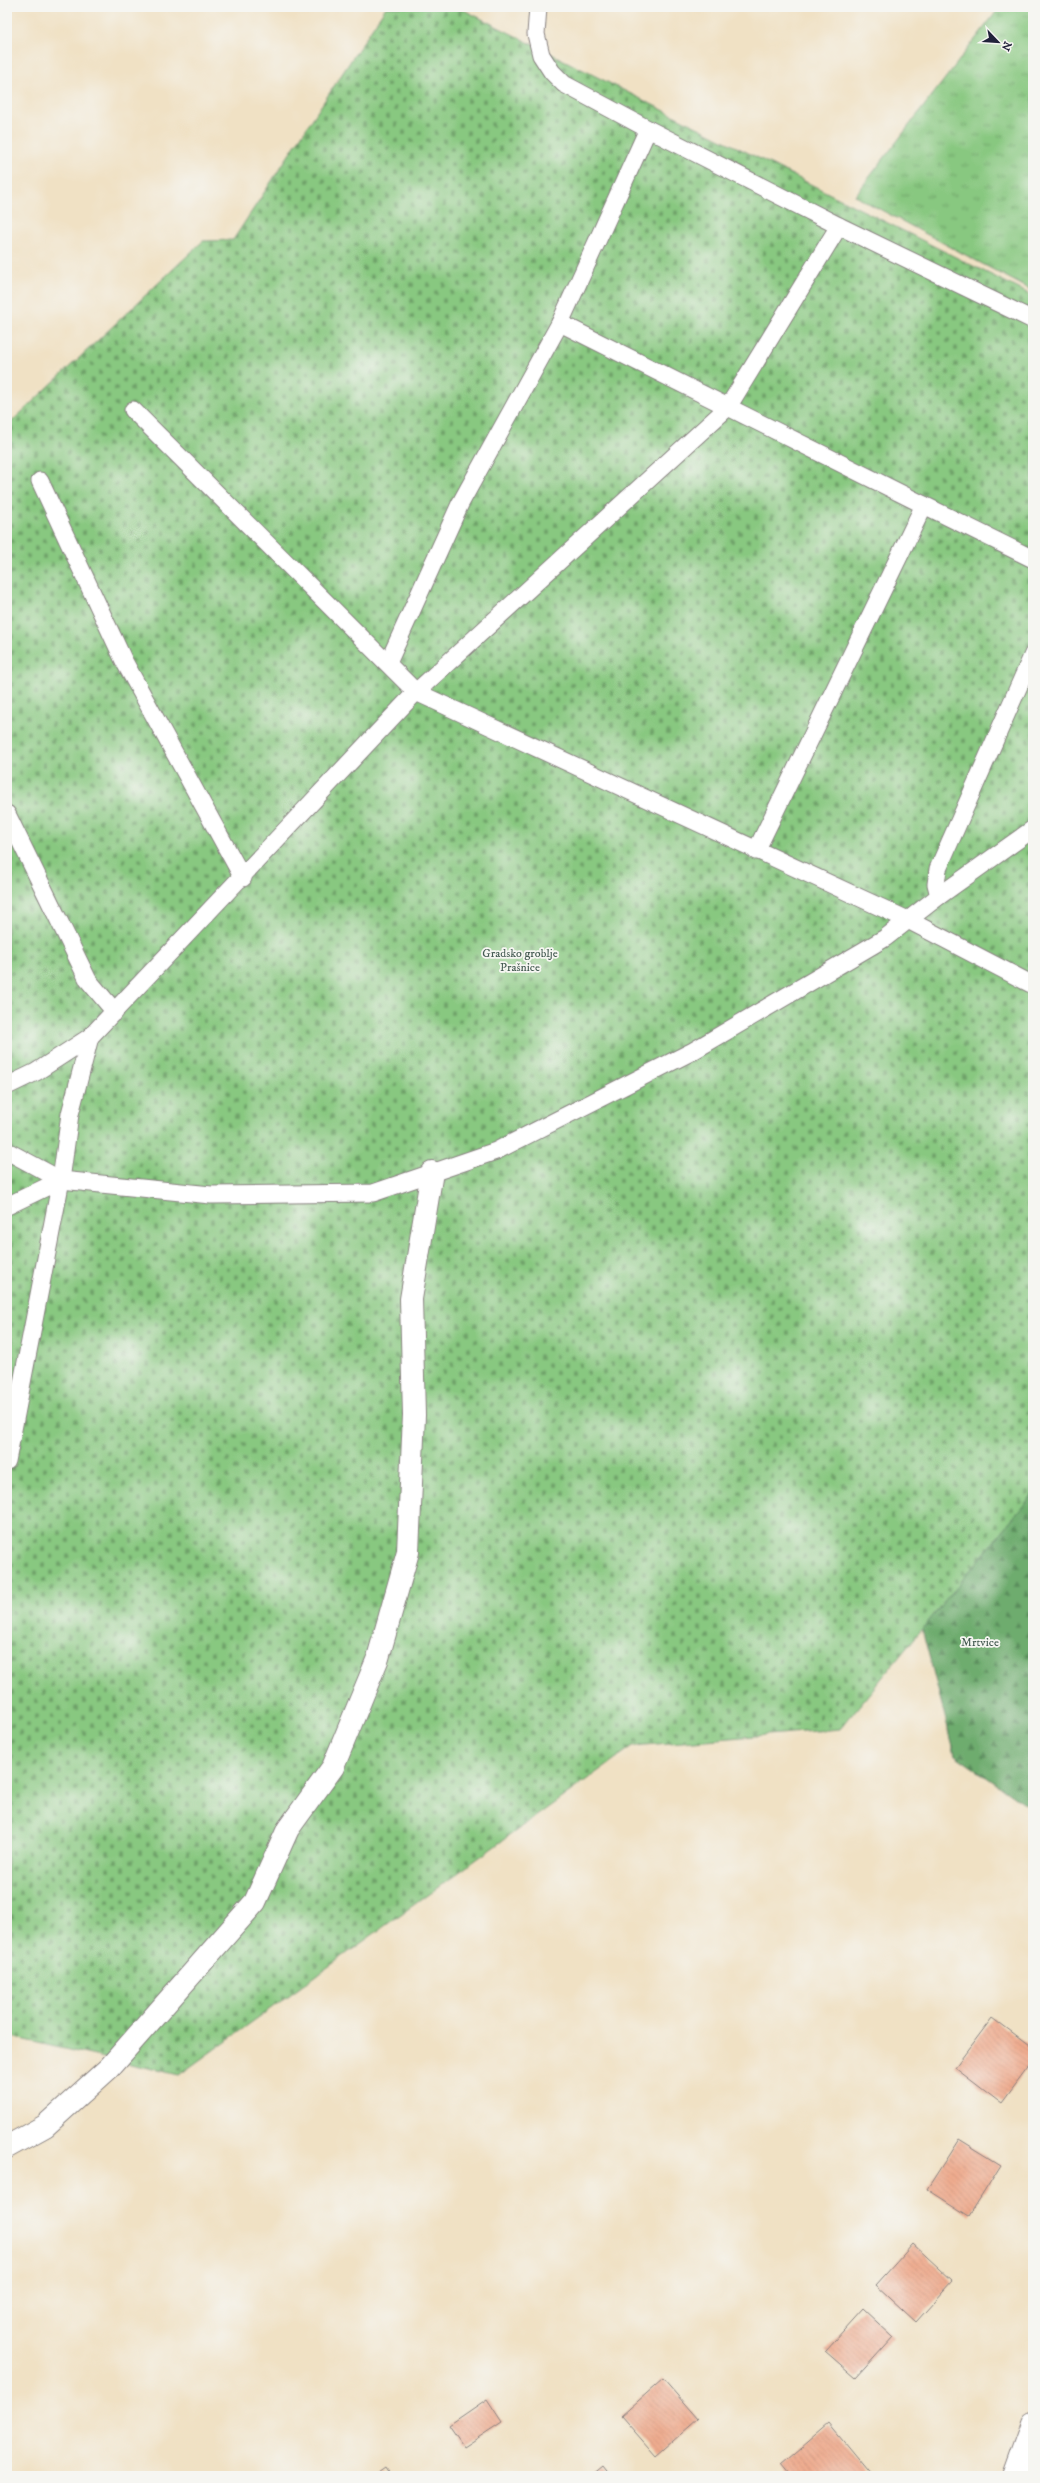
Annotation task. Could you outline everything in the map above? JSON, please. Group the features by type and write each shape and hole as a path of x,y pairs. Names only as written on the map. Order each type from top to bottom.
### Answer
{"street":[{"path":"7,2147 45,2126 109,2068 255,1902 288,1829 333,1767 378,1658 408,1552 414,1415 411,1299 432,1172"},
{"path":"1014,2476 1033,2423"}],"lane":[{"path":"538,7 536,34 541,55 552,72 564,84 648,130 839,226 1033,320"},
{"path":"388,663 460,504 560,323 648,130"},
{"path":"7,1086 36,1072 90,1037 243,878 416,692 728,407 839,226"},
{"path":"560,323 1033,559"},
{"path":"133,410 416,692 756,851 908,920 1033,985"},
{"path":"40,481 124,661 243,878"},
{"path":"756,851 924,505"},
{"path":"939,896 936,884 938,869 1033,654"},
{"path":"7,814 88,980 115,1012"},
{"path":"7,1151 61,1180 211,1195 373,1193 496,1151 693,1051 885,938 939,896 1033,829"},
{"path":"7,1461 61,1180 70,1114 90,1037"},
{"path":"7,1206 61,1180"}],"green space":[{"name":"Gradsko groblje Prašnice","path":"386,7 458,7 1033,296 1033,1494 840,1729 633,1746 179,2075 7,2036 7,426 203,241 233,240"},
{"path":"1000,7 1033,7 1033,291 855,196"},
{"name":"Mrtvice","path":"1033,1494 1033,1801 1025,1804 955,1755 922,1629"}],"building":[{"path":"992,2018 1033,2049 1033,2061 1002,2103 955,2067"},
{"path":"959,2139 1001,2165 969,2216 927,2189"},
{"path":"913,2244 953,2281 916,2322 876,2285"},
{"path":"863,2309 893,2337 856,2378 825,2351"},
{"path":"663,2379 698,2419 656,2456 621,2416"},
{"path":"487,2399 502,2422 464,2447 449,2425"},
{"path":"829,2424 872,2476 790,2476 781,2465"},
{"path":"385,2467 391,2476 372,2476"},
{"path":"603,2467 610,2476 592,2476"}]}
